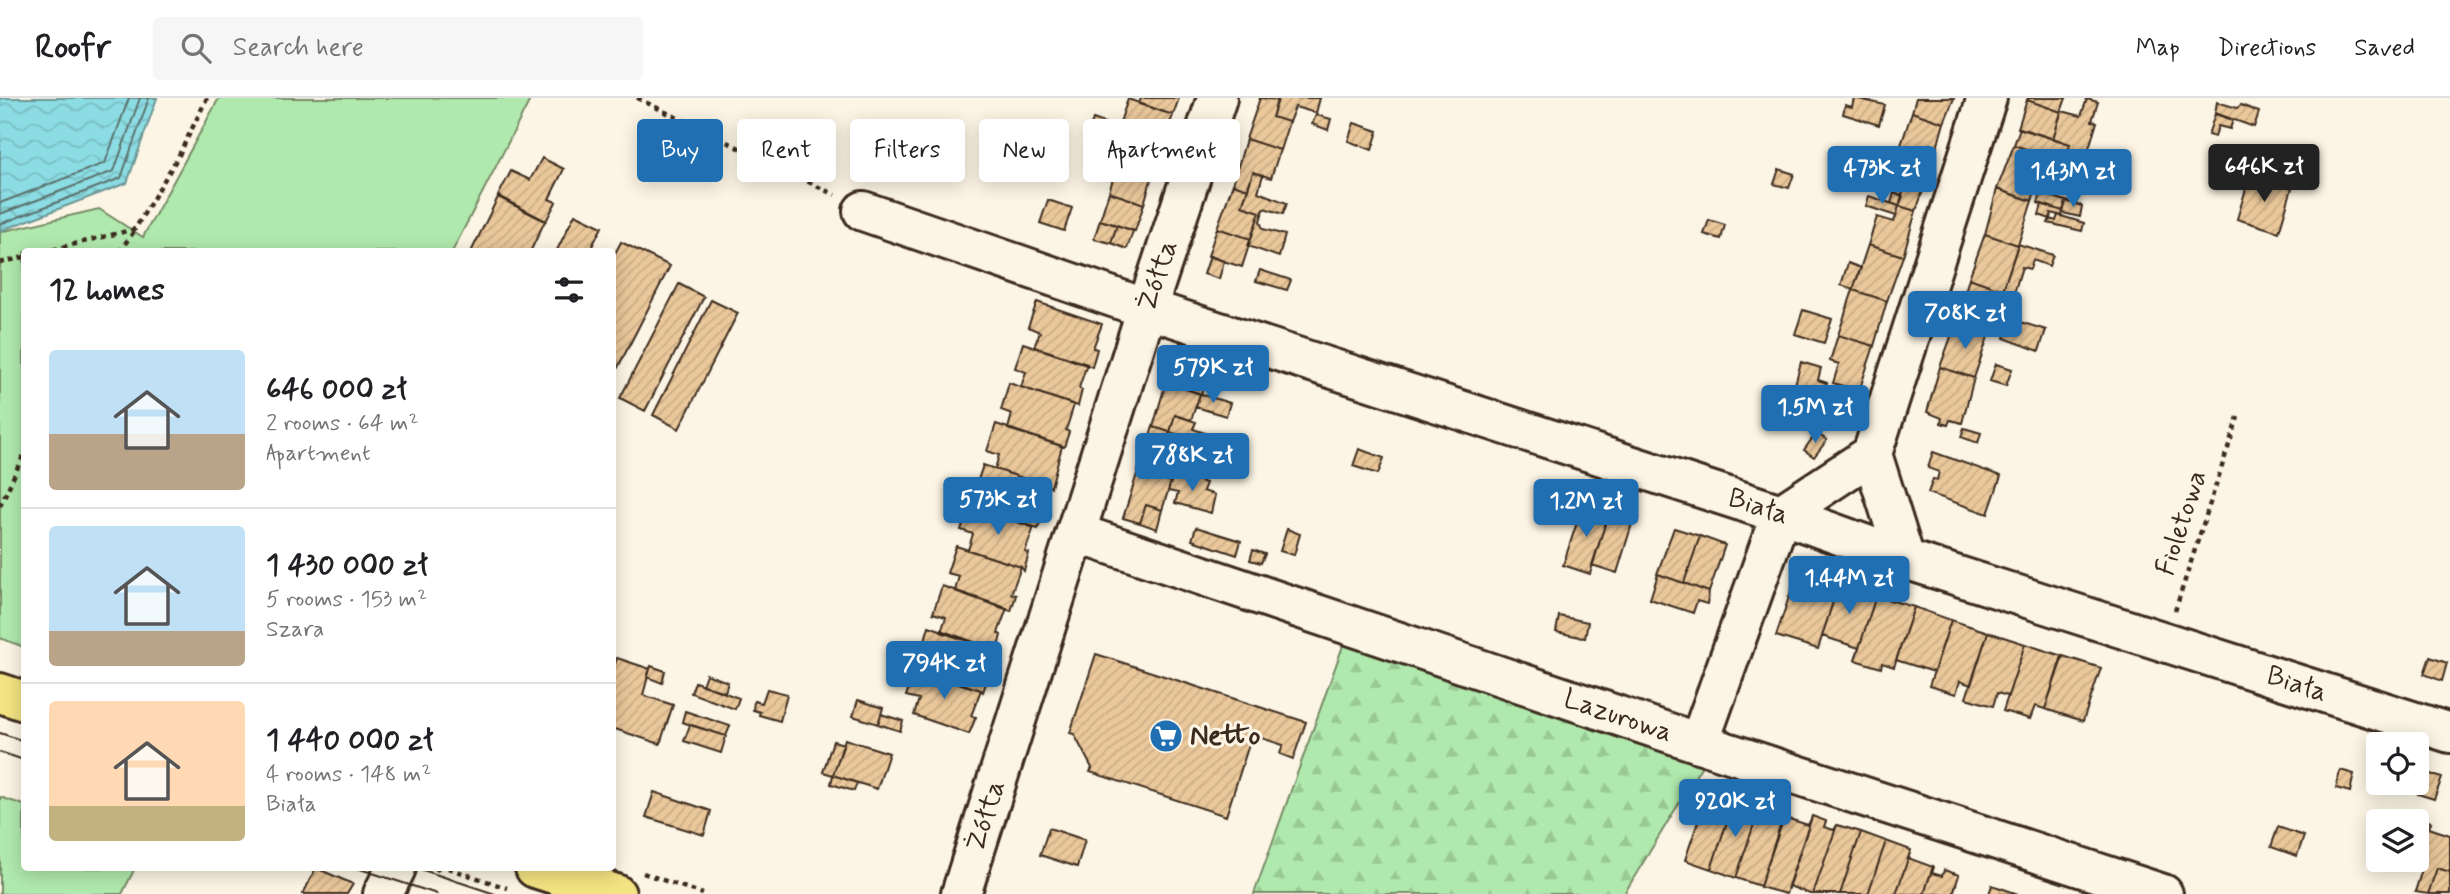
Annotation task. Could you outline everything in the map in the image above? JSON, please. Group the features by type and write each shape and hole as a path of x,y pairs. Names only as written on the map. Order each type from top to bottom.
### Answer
{"main road":[{"path":"0,693 21,700"},
{"path":"523,879 625,882"}],"street":[{"name":"Żółta","path":"961,894 1147,308 1217,98"},
{"path":"1905,559 1872,454 1987,98"},
{"name":"Biała","path":"863,211 1147,308 1781,514 1905,559 2450,733"},
{"path":"1699,743 1781,514 1872,454"},
{"name":"Lazurowa","path":"1076,533 1699,743 2163,894"},
{"path":"383,894 394,871"}],"path":[{"path":"122,248 179,155 207,98"},
{"path":"637,98 863,211"},
{"path":"59,248 135,229"},
{"path":"0,263 21,258"},
{"name":"Fioletowa","path":"2165,642 2238,417"},
{"path":"0,506 21,460"},
{"path":"468,871 523,879"},
{"path":"625,882 703,894"}],"green space":[{"path":"219,98 531,98 454,248 21,248 21,646 0,638 0,232 99,209 143,237"},
{"path":"1345,640 1707,757 1624,894 1254,894"},
{"path":"0,797 21,804 21,871 134,871 122,894 0,894"}],"water":[{"path":"0,98 157,98 127,183 0,231"}],"building":[{"path":"1141,98 1179,98 1173,115 1139,104"},
{"path":"1260,98 1278,100 1272,117 1289,122 1280,150 1246,139"},
{"path":"1278,98 1320,98 1316,113 1295,107 1289,122 1272,117"},
{"path":"1854,98 1885,105 1879,125 1843,114 1845,105 1852,107"},
{"path":"1916,98 1954,98 1944,123 1912,112"},
{"path":"2066,98 2061,112 2027,100"},
{"path":"1128,99 1173,115 1172,119 1121,119"},
{"path":"2087,99 2098,102 2092,121 2097,122 2088,151 2095,153 2084,182 2077,178 2081,168 2068,164 2070,157 2066,156 2070,144 2053,138 2062,111 2081,116"},
{"path":"2027,100 2061,112 2053,139 2018,128"},
{"path":"2217,102 2237,108 2241,105 2259,112 2254,127 2215,113"},
{"path":"1912,112 1944,123 1931,168 1897,157"},
{"path":"2215,114 2233,120 2230,129 2218,126 2215,137 2208,135"},
{"path":"1316,115 1331,119 1328,130 1312,124"},
{"path":"1354,123 1378,131 1372,150 1348,141"},
{"path":"2020,128 2070,144 2064,162 2014,145"},
{"path":"1246,139 1280,150 1271,178 1253,172 1248,189 1233,184 1240,182 1240,160"},
{"path":"2014,145 2047,156 2032,201 1997,189"},
{"path":"2047,156 2057,160 2053,170 2043,167"},
{"path":"1897,157 1931,168 1916,211 1899,206 1904,188 1889,184"},
{"path":"542,158 564,169 549,199 556,202 546,221 498,196 511,171 530,180"},
{"path":"2057,160 2081,168 2077,178 2052,171"},
{"path":"1841,167 1860,174 1854,190 1835,184"},
{"path":"1779,169 1794,174 1789,188 1774,184"},
{"path":"1253,172 1263,175 1258,192 1287,203 1283,214 1264,208 1260,221 1263,229 1285,235 1279,257 1248,246 1260,212 1242,206"},
{"path":"2250,175 2292,188 2279,232 2237,219"},
{"path":"1112,182 1150,182 1144,204 1109,192"},
{"path":"1233,184 1248,189 1242,206 1260,212 1251,239 1217,228"},
{"path":"1997,189 2032,201 2018,245 1985,234"},
{"path":"1109,192 1144,204 1135,231 1100,220"},
{"path":"1894,193 1903,196 1899,206 1891,203"},
{"path":"2041,193 2066,201 2063,211 2038,203"},
{"path":"1869,196 1899,206 1896,216 1866,206"},
{"path":"498,197 545,221 532,248 473,248"},
{"path":"1048,200 1072,208 1064,231 1040,223"},
{"path":"2066,201 2082,206 2080,217 2063,213"},
{"path":"2042,204 2063,211 2062,216 2051,213 2050,219 2039,215"},
{"path":"1899,206 1916,211 1903,256 1868,245 1877,217 1894,222"},
{"path":"575,214 602,227 591,248 558,248"},
{"path":"2058,215 2084,223 2082,231 2048,223 2050,219 2056,221"},
{"path":"1100,220 1117,225 1111,243 1094,239"},
{"path":"1709,220 1725,225 1721,239 1704,234"},
{"path":"1117,225 1133,231 1127,249 1111,243"},
{"path":"1217,228 1251,239 1242,267 1208,256"},
{"path":"1985,234 2018,245 2003,290 1969,278"},
{"path":"621,242 670,266 616,371 616,251"},
{"path":"2018,244 2053,255 2049,266 2033,260 2030,269 2022,267 2014,293 2003,290"},
{"path":"1868,245 1903,256 1887,301 1853,290"},
{"path":"1210,256 1224,261 1219,279 1204,274"},
{"path":"1848,263 1861,268 1853,289 1841,285"},
{"path":"1260,270 1291,280 1287,290 1256,281"},
{"path":"1969,278 2003,290 1989,334 1956,323"},
{"path":"679,284 704,297 645,411 620,398"},
{"path":"1853,290 1887,301 1874,346 1838,335"},
{"path":"711,300 738,313 679,429 653,415"},
{"path":"1037,302 1102,324 1093,348 1097,349 1092,367 1034,347 1040,332 1028,327"},
{"path":"1803,310 1832,319 1824,343 1795,334"},
{"path":"2017,321 2046,330 2039,351 2004,338 2007,329 2014,331"},
{"path":"1956,323 1989,334 1974,378 1940,367"},
{"path":"1838,335 1874,346 1859,391 1833,383 1839,364 1830,361"},
{"path":"1182,337 1200,343 1194,360 1210,366 1201,394 1166,382"},
{"path":"1023,343 1087,364 1079,388 1082,390 1078,406 1021,387 1026,372 1015,368"},
{"path":"1801,362 1821,368 1818,380 1827,383 1822,401 1793,392"},
{"path":"1996,364 2012,369 2006,386 1990,381"},
{"path":"1940,367 1974,378 1962,423 1950,420 1948,425 1941,423 1942,418 1927,412"},
{"path":"1166,382 1200,394 1191,420 1175,415 1170,432 1153,427"},
{"path":"1009,383 1074,405 1064,447 1008,429 1012,414 1001,410"},
{"path":"1200,394 1230,403 1226,416 1196,407"},
{"path":"1175,415 1196,422 1193,429 1232,442 1228,452 1170,432"},
{"path":"996,424 1062,446 1051,487 995,469 999,455 987,451"},
{"path":"1153,427 1170,432 1165,448 1181,454 1171,482 1138,471"},
{"path":"1964,428 1981,433 1978,443 1961,437"},
{"path":"1170,432 1222,450 1219,459 1182,447 1181,454 1165,449"},
{"path":"1816,433 1827,440 1814,457 1804,450"},
{"path":"1359,449 1384,458 1378,474 1353,466"},
{"path":"1933,452 2001,476 1988,514 1928,493 1939,472 1928,468"},
{"path":"983,465 1047,486 1038,511 1043,513 1038,529 981,510 986,495 974,492"},
{"path":"1138,471 1171,482 1162,510 1146,505 1140,523 1123,518"},
{"path":"1174,473 1206,483 1203,491 1215,495 1211,513 1175,503 1178,493 1168,491"},
{"path":"1146,505 1162,510 1157,529 1140,523"},
{"path":"970,506 1034,527 1025,552 1029,553 1024,571 1021,567 968,550 973,534 961,530"},
{"path":"1594,506 1609,511 1590,574 1563,565 1582,507 1593,511"},
{"path":"1611,506 1635,514 1617,573 1592,565"},
{"path":"1196,527 1241,541 1237,555 1192,540"},
{"path":"1674,528 1700,536 1684,583 1657,574"},
{"path":"1287,529 1300,534 1294,555 1280,551"},
{"path":"1700,536 1725,545 1709,592 1684,583"},
{"path":"956,546 1021,567 1011,594 1016,595 1011,611 955,591 959,576 947,573"},
{"path":"1253,550 1265,554 1261,563 1250,560"},
{"path":"1798,570 1839,583 1818,649 1776,636"},
{"path":"1658,574 1709,592 1707,604 1697,601 1693,613 1650,599"},
{"path":"1839,583 1876,596 1859,648 1822,636"},
{"path":"942,586 1007,608 998,633 1001,635 997,651 941,632 946,617 933,613"},
{"path":"1876,596 1914,607 1894,667 1882,663 1881,668 1855,660"},
{"path":"1914,607 1951,620 1934,672 1896,660"},
{"path":"1559,616 1588,622 1585,638 1556,632"},
{"path":"1951,620 1988,632 1971,685 1960,681 1956,694 1929,686"},
{"path":"929,626 994,649 985,673 989,675 983,692 927,672 933,655 922,651"},
{"path":"1988,632 2025,644 2008,696 1997,693 1993,706 1966,698"},
{"path":"2025,644 2062,656 2045,709 2035,706 2030,719 2003,711"},
{"path":"1096,654 1306,722 1293,759 1280,754 1283,745 1252,735 1226,816 1090,772 1092,768 1074,734 1070,733"},
{"path":"2063,656 2101,668 2083,721 2045,709"},
{"path":"2430,657 2447,663 2442,681 2424,674"},
{"path":"617,658 650,669 643,695 673,705 660,744 616,729"},
{"path":"651,666 665,671 662,683 647,677"},
{"path":"915,670 981,690 971,716 976,717 969,734 914,715 919,699 906,696"},
{"path":"706,674 728,682 725,692 702,685"},
{"path":"695,682 739,698 735,709 691,693"},
{"path":"767,689 787,694 780,721 759,715 760,712 753,710 754,701 762,703"},
{"path":"858,700 883,708 878,724 853,716"},
{"path":"685,711 730,726 726,736 682,722"},
{"path":"881,714 903,721 900,731 878,724"},
{"path":"690,725 726,736 721,753 684,741"},
{"path":"845,739 889,753 877,789 833,775"},
{"path":"833,741 844,744 833,775 823,772"},
{"path":"2340,770 2354,774 2350,792 2336,788"},
{"path":"2429,773 2442,778 2434,799 2421,795 2429,795"},
{"path":"833,775 857,783 854,791 831,784"},
{"path":"654,792 711,811 704,835 646,817"},
{"path":"1708,792 1734,801 1711,869 1685,860"},
{"path":"1734,801 1759,809 1736,878 1711,869"},
{"path":"1759,809 1774,814 1771,820 1781,824 1784,818 1760,886 1736,878"},
{"path":"1812,816 1826,821 1824,827 1834,830 1837,825 1813,894 1810,894 1789,886 1787,889"},
{"path":"1783,817 1808,825 1812,817 1786,894 1760,887"},
{"path":"1837,825 1861,832 1840,894 1813,894"},
{"path":"2278,827 2304,836 2297,856 2271,847"},
{"path":"1049,828 1085,840 1077,867 1040,855"},
{"path":"2429,828 2450,835 2450,872 2437,868 2428,894 2415,892 2421,872 2429,872"},
{"path":"1861,832 1886,841 1868,894 1840,894"},
{"path":"1886,841 1911,850 1896,894 1868,894"},
{"path":"1908,858 1933,867 1924,894 1896,894"},
{"path":"1933,866 1932,873 1942,876 1944,870 1959,875 1953,894 1924,894"},
{"path":"2437,868 2450,872 2450,894 2428,894"},
{"path":"314,871 323,871 353,884 347,894 303,894"},
{"path":"1992,885 2018,894 1989,894"}],"tram line":[{"path":"0,733 21,740"},
{"path":"0,752 21,759"},
{"path":"366,871 437,894"},
{"path":"426,871 495,894"}],"place":[{"name":"Netto","path":"1166,736"}]}
